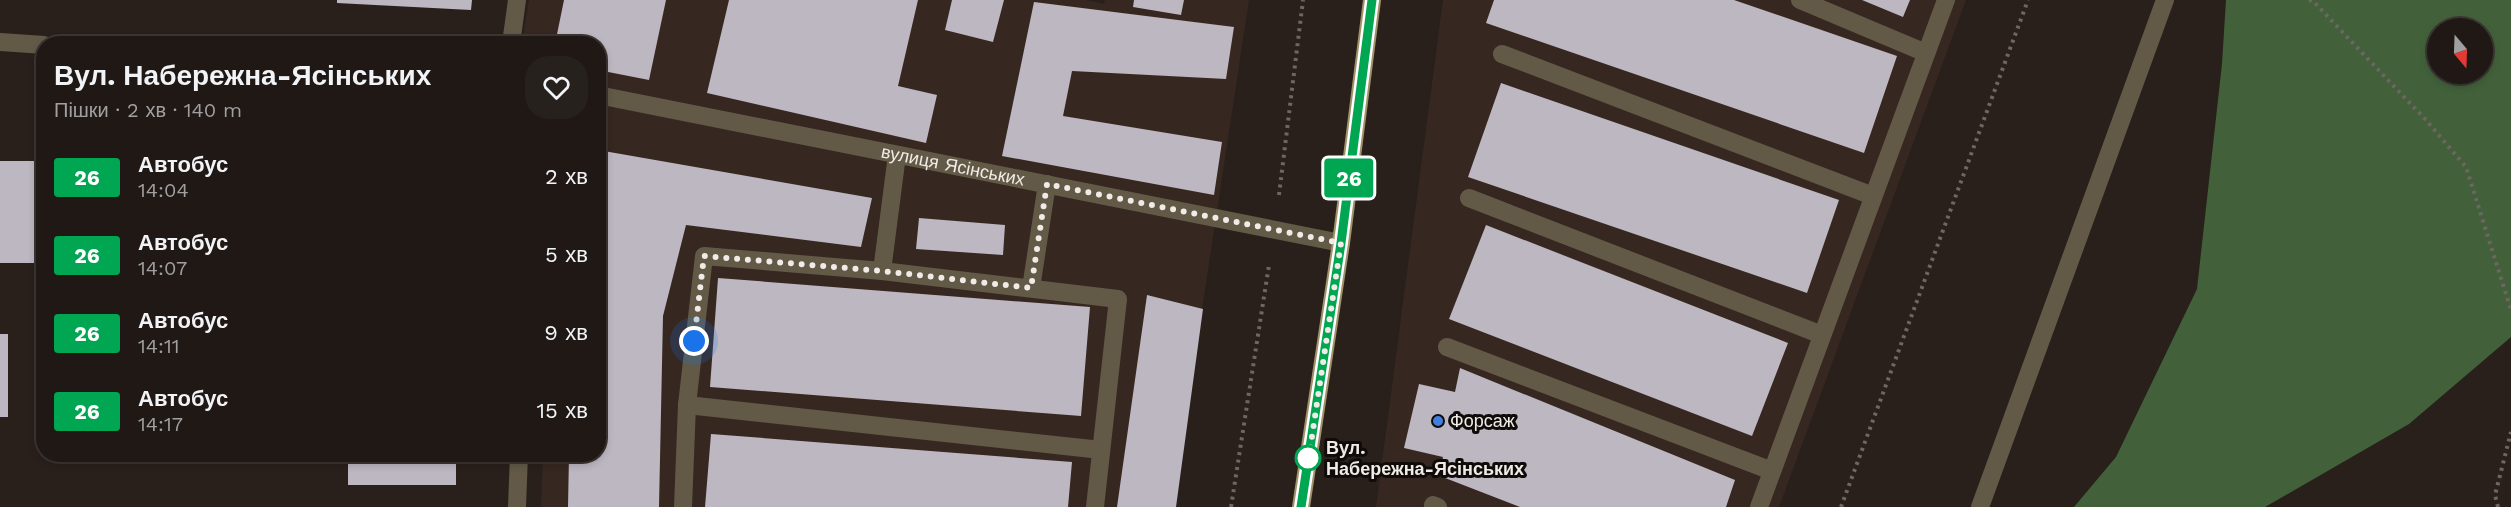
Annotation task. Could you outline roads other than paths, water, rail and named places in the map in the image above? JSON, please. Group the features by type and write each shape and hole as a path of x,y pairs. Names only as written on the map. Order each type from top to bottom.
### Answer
{"main road":[{"path":"1301,507 1341,243 1372,0"}],"street":[{"path":"512,36 518,0"},
{"path":"1800,0 1926,53"},
{"path":"1759,507 1946,0"},
{"path":"1980,507 2165,0"},
{"path":"0,42 36,44"},
{"path":"1502,54 1873,196"},
{"name":"вулиця Ясінських","path":"606,97 1341,243"},
{"path":"882,271 897,154"},
{"path":"1031,288 1047,184"},
{"path":"1469,198 1822,335"},
{"path":"683,507 687,405 704,256 882,271 1118,299 1095,507"},
{"path":"1447,346 1773,471"},
{"path":"687,405 1101,450"},
{"path":"517,507 519,462"}],"place":[{"name":"Форсаж","path":"1438,421"},
{"name":"Вул. Набережна-Ясінських","path":"1308,458"}]}
